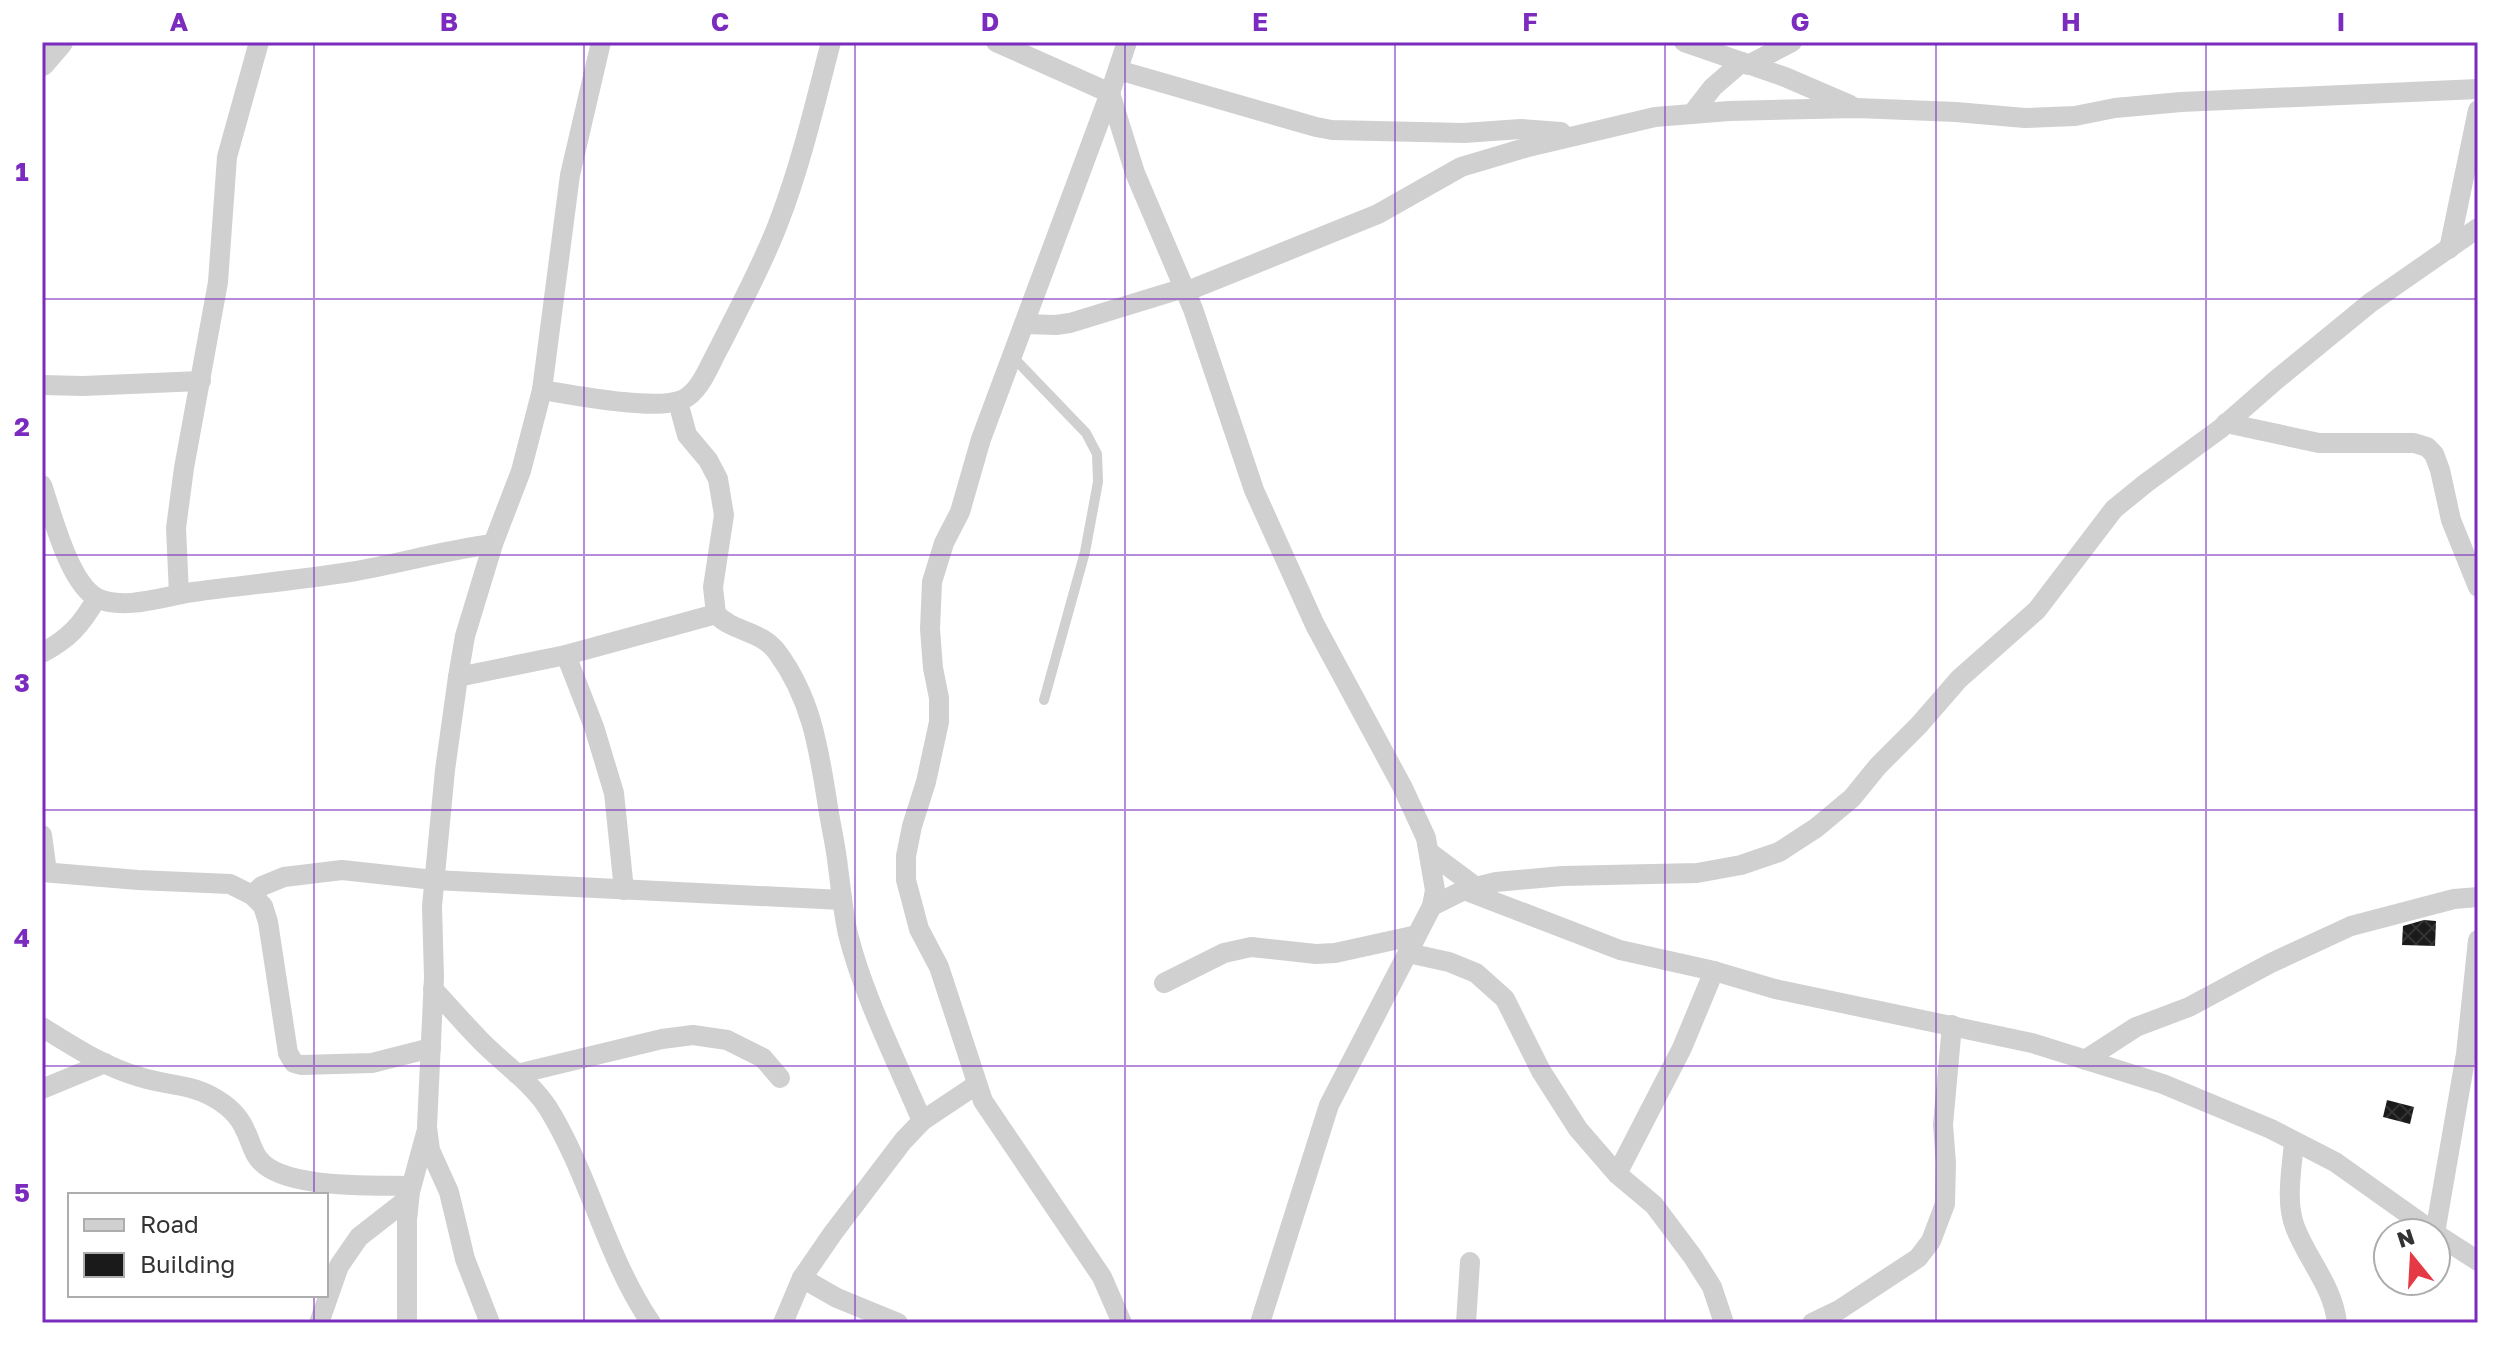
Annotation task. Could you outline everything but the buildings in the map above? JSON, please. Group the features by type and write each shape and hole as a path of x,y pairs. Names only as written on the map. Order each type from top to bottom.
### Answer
{"street":[{"path":"42,63 60,42"},
{"path":"179,594 176,528 218,282 227,157 259,42"},
{"path":"490,1323 465,1259 449,1192 430,1150 427,1127 434,880 445,770 465,636 493,544 521,471 542,390 570,175 601,42"},
{"path":"542,390 617,401 678,402 699,384 744,300 778,225 808,132 831,42"},
{"path":"996,42 1110,93 1135,173 1185,290 1221,386 1254,490 1315,625 1403,788 1426,838 1429,852 1435,890 1432,906 1329,1105 1260,1323"},
{"path":"1122,1323 1102,1277 983,1101 939,967 919,929 906,880 906,856 939,722 930,629 932,582 944,543 960,512 981,439 1127,42"},
{"path":"1684,42 1785,77 1857,108"},
{"path":"1692,114 1713,87 1745,64 1792,42"},
{"path":"1118,70 1332,130 1464,133 1521,129 1585,133"},
{"path":"1024,324 1070,323 1185,290 1378,214 1461,167 1655,117 1729,111 1857,108 2025,118 2075,116 2115,108 2181,102 2478,89"},
{"path":"2449,249 2478,110"},
{"path":"1432,906 1470,889 1496,882 1562,876 1697,873 1741,865 1779,852 1816,828 1852,798 1959,679 2037,610 2114,509 2226,423 2370,303 2478,228"},
{"path":"42,385 201,381"},
{"path":"678,402 687,435 713,468 721,496 724,515 713,587 716,614 733,628 766,640 804,697 822,773 848,935 872,1004 922,1121"},
{"path":"2226,423 2319,443 2414,443 2427,447 2434,454 2440,470 2451,520 2478,587"},
{"path":"42,485 81,584 97,598 119,603 347,572 493,544"},
{"path":"42,653 63,642 83,621 97,598"},
{"path":"458,677 566,655 716,614"},
{"path":"566,655 594,727 614,793 624,890"},
{"path":"42,835 44,872 230,884 252,895 263,906 268,922 288,1053 294,1063 372,1063 431,1048"},
{"path":"1429,852 1470,889 1620,950 1714,971 1788,992 2032,1043 2163,1084 2223,1108 2335,1162 2412,1217"},
{"path":"252,895 262,886 284,877 342,870 434,880 842,900"},
{"path":"2085,1060 2136,1027 2189,1007 2271,963 2351,926 2454,899 2478,897"},
{"path":"2438,1217 2466,1054 2478,940"},
{"path":"1164,983 1224,953 1251,947 1316,954 1413,944 1476,973 1505,999 1527,1047 1578,1129 1617,1174 1654,1205 1693,1257 1712,1287 1724,1323"},
{"path":"1617,1174 1682,1048 1714,971"},
{"path":"433,989 547,1106 591,1196 614,1256 651,1323"},
{"path":"1812,1323 1839,1310 1918,1258 1931,1241 1945,1204 1943,1125 1952,1025"},
{"path":"42,1027 92,1058 141,1078 189,1086 210,1095 229,1107 244,1127 259,1159 270,1170 301,1181 410,1192"},
{"path":"517,1074 662,1039 693,1035 727,1040 763,1058 780,1078"},
{"path":"42,1089 105,1063"},
{"path":"783,1323 802,1278 874,1178 922,1121 976,1085"},
{"path":"407,1323 410,1192 427,1127"},
{"path":"2294,1141 2289,1202 2294,1226 2328,1286 2337,1323"},
{"path":"319,1323 339,1266 359,1237 410,1192"},
{"path":"2452,1244 2478,1261"},
{"path":"1466,1323 1470,1262"},
{"path":"802,1278 837,1298 898,1323"}],"lane":[{"path":"1012,356 1086,433 1097,454 1098,482 1085,552 1044,700"}]}
